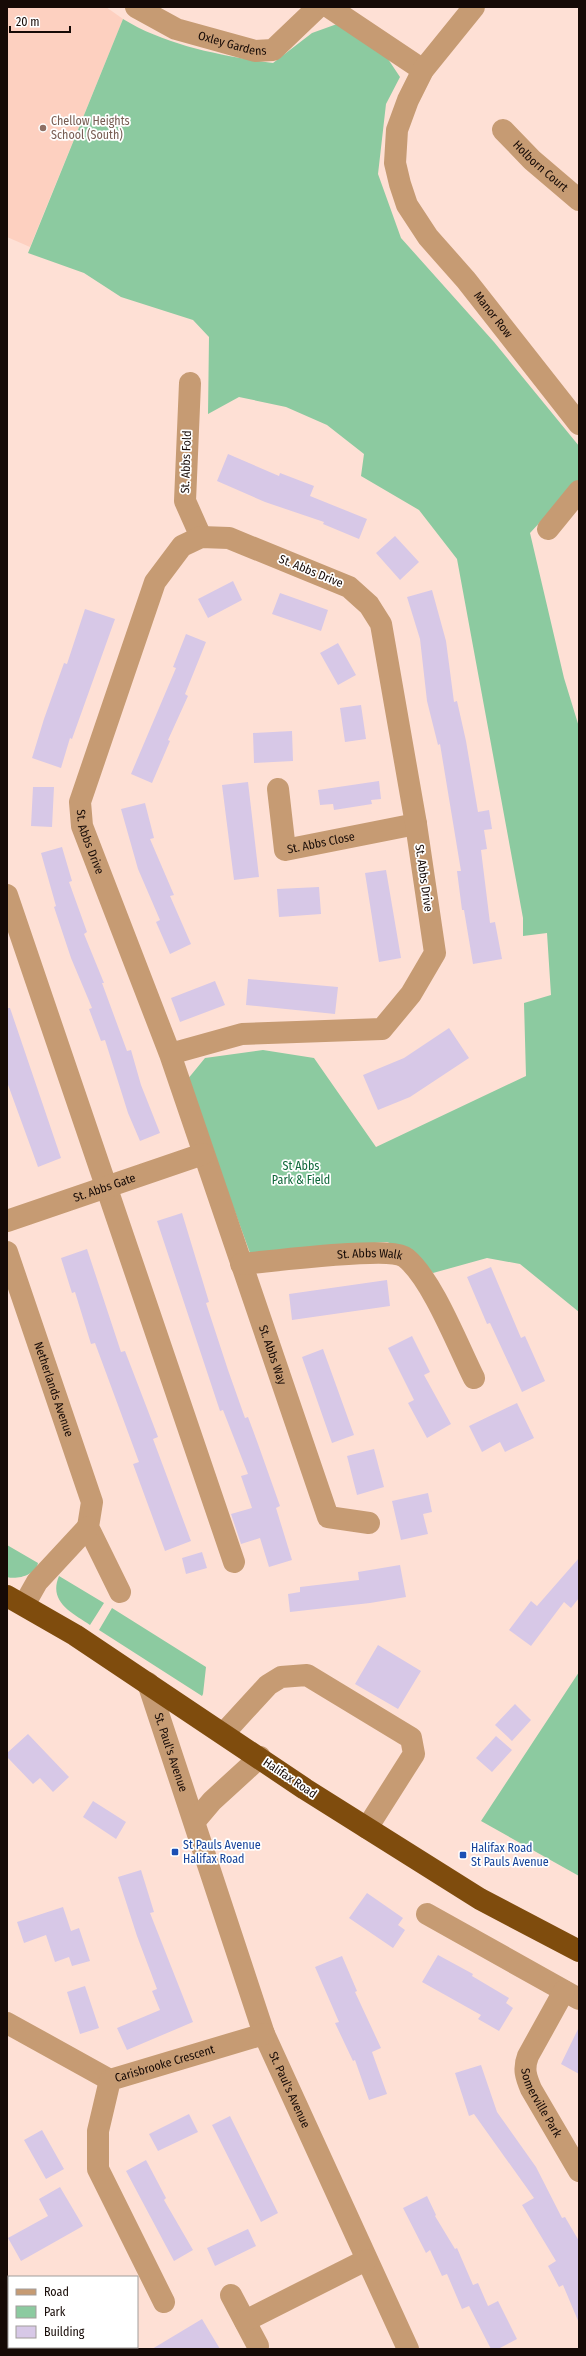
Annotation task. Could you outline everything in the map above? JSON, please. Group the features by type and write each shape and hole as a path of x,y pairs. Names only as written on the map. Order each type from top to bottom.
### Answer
{"highway":[{"name":"Halifax Road","path":"16,1601 148,1683 367,1828 480,1899 579,1951"}],"street":[{"name":"Oxley Gardens","path":"136,7 176,28 255,51 274,50 318,7"},
{"path":"329,7 423,70"},
{"name":"Manor Row","path":"474,7 423,70 408,100 397,130 395,162 407,205 428,237 466,280 579,424"},
{"name":"Holborn Court","path":"503,130 532,160 579,200"},
{"name":"St. Abbs Fold","path":"190,383 185,501 201,537"},
{"path":"548,528 579,491"},
{"name":"St. Abbs Drive","path":"170,1054 242,1034 382,1030 411,994 435,953 416,824 382,624 370,605 349,587 229,538 201,537 182,546 155,582 80,802 82,826 170,1054 203,1154"},
{"name":"St. Abbs Close","path":"278,789 286,854 416,824"},
{"path":"7,896 108,1187 234,1562"},
{"name":"St. Abbs Gate","path":"7,1221 203,1154"},
{"name":"St. Abbs Way","path":"203,1154 328,1517 369,1523"},
{"name":"Netherlands Avenue","path":"7,1252 92,1502 88,1527"},
{"name":"St. Abbs Walk","path":"241,1264 378,1252 405,1256 423,1275 474,1378"},
{"path":"16,1601 37,1582 88,1527 120,1592"},
{"path":"224,1733 268,1685 281,1677 307,1675 410,1738 414,1754 367,1828"},
{"name":"St. Paul's Avenue","path":"148,1683 195,1821 264,2034 408,2349"},
{"path":"195,1821 212,1801 260,1757"},
{"name":"Somerville Park","path":"427,1914 571,1995 528,2056 525,2064 526,2075 531,2089 579,2170"},
{"path":"7,2023 110,2080"},
{"name":"Carisbrooke Crescent","path":"164,2302 98,2169 98,2131 110,2080 264,2034"},
{"path":"245,2321 366,2260"},
{"path":"231,2294 258,2346"}],"shaded area":[{"name":"Chellow Heights School (South)","path":"7,7 106,7 123,19 30,247 7,237"}],"green space":[{"name":"St Abbs Park & Field","path":"123,19 158,36 177,43 215,53 273,63 312,33 337,24 386,56 400,77 386,104 378,174 401,238 494,342 579,446 579,480 530,533 564,678 579,727 579,1312 520,1264 487,1258 433,1273 415,1253 387,1242 250,1253 187,1080 205,1058 263,1050 314,1058 376,1147 526,1076 524,1003 551,995 547,933 523,936 523,918 457,559 419,510 361,476 364,454 327,425 286,407 239,397 208,414 209,337 193,320 121,297 84,273 28,253"},
{"path":"7,1545 38,1563 34,1571 26,1576 16,1578 7,1577"},
{"path":"59,1576 104,1603 90,1625 69,1611 59,1600 56,1585"},
{"path":"112,1608 206,1667 202,1696 99,1630"},
{"path":"579,1672 579,1876 481,1821"}],"building":[{"path":"228,454 279,476 280,473 314,486 310,496 367,519 359,539 323,524 324,522 265,502 217,481"},
{"path":"395,536 419,562 400,580 376,553"},
{"path":"233,581 242,600 208,618 198,599"},
{"path":"432,590 446,641 454,702 457,701 466,741 478,812 489,810 492,829 484,830 487,849 481,850 490,923 495,922 502,959 473,964 464,910 462,910 457,871 461,871 440,744 438,745 427,701 420,639 407,597"},
{"path":"280,593 328,610 321,631 272,614"},
{"path":"85,609 115,619 72,739 70,738 61,768 32,758 44,719 64,663 67,664"},
{"path":"186,634 206,642 185,694 188,696 168,740 170,741 152,783 131,774 176,668 173,667"},
{"path":"338,643 356,675 338,685 320,653"},
{"path":"361,705 366,739 345,742 340,708"},
{"path":"292,731 293,761 254,763 253,733"},
{"path":"379,781 381,799 371,800 372,804 334,810 333,804 320,805 318,790"},
{"path":"248,782 259,877 234,880 222,785"},
{"path":"33,787 54,787 52,827 31,826"},
{"path":"145,803 154,838 150,839 174,895 170,896 191,944 170,954 156,922 160,920 138,869 121,809"},
{"path":"62,847 72,881 69,882 87,932 84,934 104,983 102,983 127,1051 131,1050 141,1085 160,1133 140,1141 128,1113 105,1040 101,1041 89,1009 92,1008 71,958 54,907 56,906 41,853"},
{"path":"386,870 401,958 379,962 365,873"},
{"path":"319,887 321,914 279,917 277,889"},
{"path":"248,979 338,987 335,1014 246,1005"},
{"path":"215,981 225,1005 180,1022 171,998"},
{"path":"7,1008 10,1008 61,1158 38,1167 7,1082"},
{"path":"449,1028 469,1058 410,1097 378,1110 363,1075 404,1058"},
{"path":"182,1213 209,1302 206,1303 228,1370 245,1418 248,1417 280,1506 276,1508 292,1560 269,1567 260,1538 241,1544 231,1514 252,1508 241,1476 248,1474 223,1410 220,1411 157,1221"},
{"path":"87,1249 121,1352 125,1351 158,1437 153,1439 191,1541 165,1551 133,1464 139,1462 95,1343 91,1344 75,1292 72,1293 61,1258"},
{"path":"491,1267 521,1338 525,1336 545,1381 522,1392 490,1323 487,1324 467,1277"},
{"path":"387,1280 390,1306 292,1320 289,1294"},
{"path":"412,1336 430,1372 424,1375 451,1424 427,1438 408,1403 414,1400 388,1348"},
{"path":"323,1349 354,1435 332,1443 302,1357"},
{"path":"517,1403 534,1438 505,1452 500,1442 482,1452 469,1426"},
{"path":"374,1449 384,1487 357,1495 347,1456"},
{"path":"428,1493 432,1512 423,1514 428,1534 401,1540 392,1501"},
{"path":"202,1552 207,1568 186,1574 182,1558"},
{"path":"579,1558 579,1598 571,1608 564,1602 531,1646 509,1630 531,1601 537,1606"},
{"path":"400,1565 406,1597 370,1603 290,1612 288,1594 300,1592 300,1587 359,1580 358,1572"},
{"path":"378,1645 421,1671 398,1709 355,1684"},
{"path":"515,1704 531,1720 512,1741 495,1725"},
{"path":"28,1734 69,1777 53,1792 40,1778 33,1784 7,1757 7,1753"},
{"path":"496,1736 512,1750 492,1772 476,1758"},
{"path":"93,1801 126,1822 116,1839 83,1817"},
{"path":"141,1870 154,1912 150,1913 193,2022 127,2050 117,2028 160,2010 152,1991 157,1989 137,1936 118,1877"},
{"path":"367,1893 403,1918 398,1925 405,1930 393,1948 349,1918"},
{"path":"63,1907 71,1931 79,1928 90,1961 72,1966 69,1957 55,1962 46,1935 24,1943 17,1922"},
{"path":"438,1955 473,1974 472,1976 509,1998 506,2003 513,2008 499,2031 478,2019 481,2015 422,1982"},
{"path":"342,1956 357,1991 355,1992 381,2048 372,2052 387,2094 369,2100 355,2060 353,2061 335,2023 339,2022 315,1967"},
{"path":"85,1986 99,2028 80,2034 67,1992"},
{"path":"579,2027 579,2074 561,2064"},
{"path":"481,2065 497,2112 536,2167 562,2218 565,2217 579,2241 579,2323 563,2285 559,2287 548,2266 556,2261 522,2205 534,2198 474,2114 469,2116 455,2073"},
{"path":"189,2114 198,2132 158,2151 149,2134"},
{"path":"230,2116 278,2213 261,2222 212,2125"},
{"path":"42,2130 64,2169 46,2179 24,2140"},
{"path":"146,2160 166,2198 164,2200 193,2250 174,2261 126,2171"},
{"path":"60,2187 83,2226 21,2261 8,2238 48,2216 39,2199"},
{"path":"427,2196 436,2215 435,2216 455,2249 457,2248 473,2285 478,2283 488,2306 498,2301 517,2339 498,2349 491,2349 469,2306 462,2309 447,2274 442,2276 430,2250 426,2253 403,2208"},
{"path":"248,2229 256,2246 215,2266 207,2248"},
{"path":"202,2319 220,2349 152,2349"}],"place":[{"name":"Chellow Heights School (South)","path":"43,128"},
{"name":"St Pauls Avenue Halifax Road","path":"175,1852"},
{"name":"Halifax Road St Pauls Avenue","path":"463,1855"}]}
